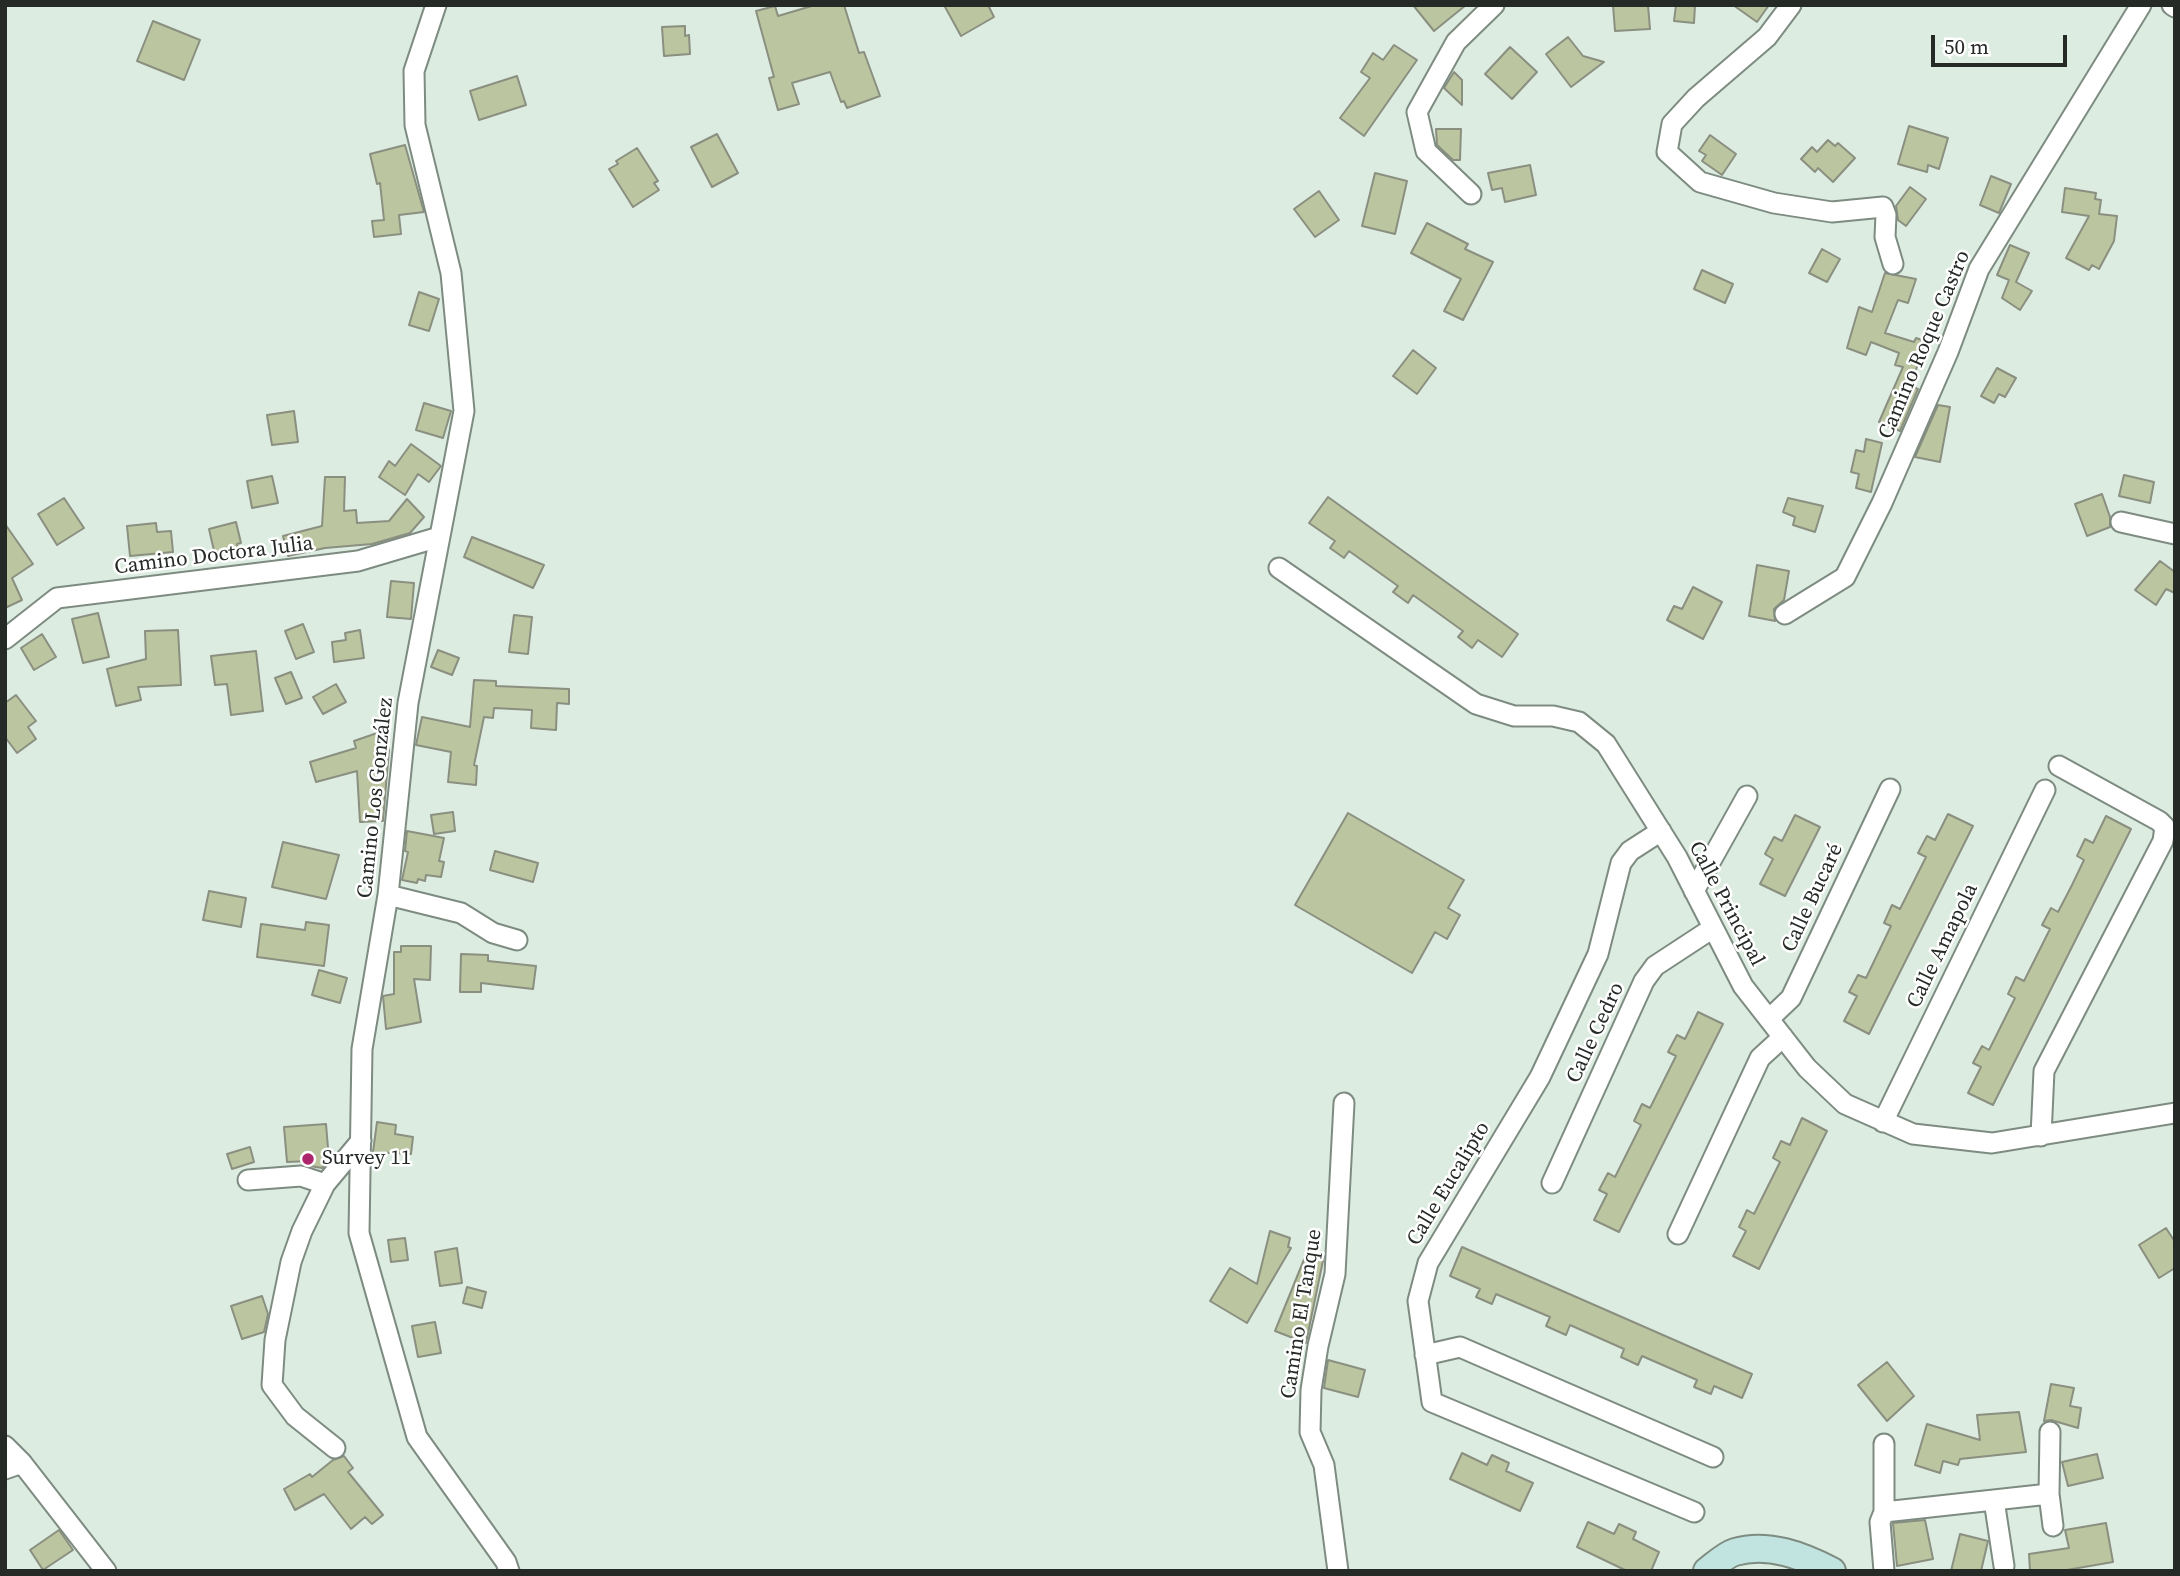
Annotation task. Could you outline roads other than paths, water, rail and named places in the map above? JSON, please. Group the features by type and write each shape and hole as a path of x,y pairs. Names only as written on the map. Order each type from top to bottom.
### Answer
{"street":[{"name":"Camino Los González","path":"436,5 414,71 415,125 451,273 464,411 408,703 388,895 362,1049 359,1233 416,1437 506,1562 509,1571"},
{"path":"1471,194 1426,151 1417,112 1456,42 1494,5"},
{"path":"1791,5 1767,37 1696,98 1672,124 1667,152 1700,182 1774,203 1832,212 1883,207 1885,236 1893,264"},
{"name":"Camino Roque Castro","path":"1785,614 1846,577 1873,523 1948,352 1979,269 2141,5"},
{"path":"2121,522 2175,534"},
{"name":"Camino Doctora Julia","path":"5,639 57,598 358,561 439,537"},
{"name":"Calle Principal","path":"1279,568 1476,704 1514,716 1553,716 1579,723 1606,744 1695,891 1743,986 1807,1068 1845,1104 1913,1134 1992,1143 2175,1113"},
{"path":"2041,1136 2044,1071 2163,841 2165,827 2159,821 2059,766"},
{"name":"Calle Bucaré","path":"1769,1019 1791,998 1890,789"},
{"name":"Calle Amapola","path":"1882,1122 2045,790"},
{"path":"1695,891 1746,796"},
{"name":"Calle Eucalipto","path":"1661,831 1630,851 1621,863 1598,954 1540,1077 1428,1263 1418,1301 1432,1402 1694,1512"},
{"path":"388,895 461,913 493,933 517,940"},
{"name":"Calle Cedro","path":"1552,1183 1644,981 1655,966 1713,928"},
{"path":"1678,1234 1760,1058 1783,1037"},
{"name":"Camino El Tanque","path":"1338,1571 1324,1465 1310,1432 1311,1390 1335,1274 1344,1103"},
{"path":"335,1448 295,1416 272,1385 275,1340 291,1262 302,1231 325,1184 361,1141"},
{"path":"248,1180 301,1177 325,1184"},
{"path":"1425,1355 1460,1347 1713,1457"},
{"path":"2050,1432 2049,1494 2053,1526"},
{"path":"1884,1444 1884,1512 1880,1522 1884,1571"},
{"path":"5,1446 14,1466 106,1571"},
{"path":"1884,1512 2049,1494"},
{"path":"1994,1500 2004,1566"},
{"path":"1707,1571 1734,1552 1771,1550 1809,1559 1832,1571"}],"place":[{"name":"Survey 11","path":"308,1159"}]}
